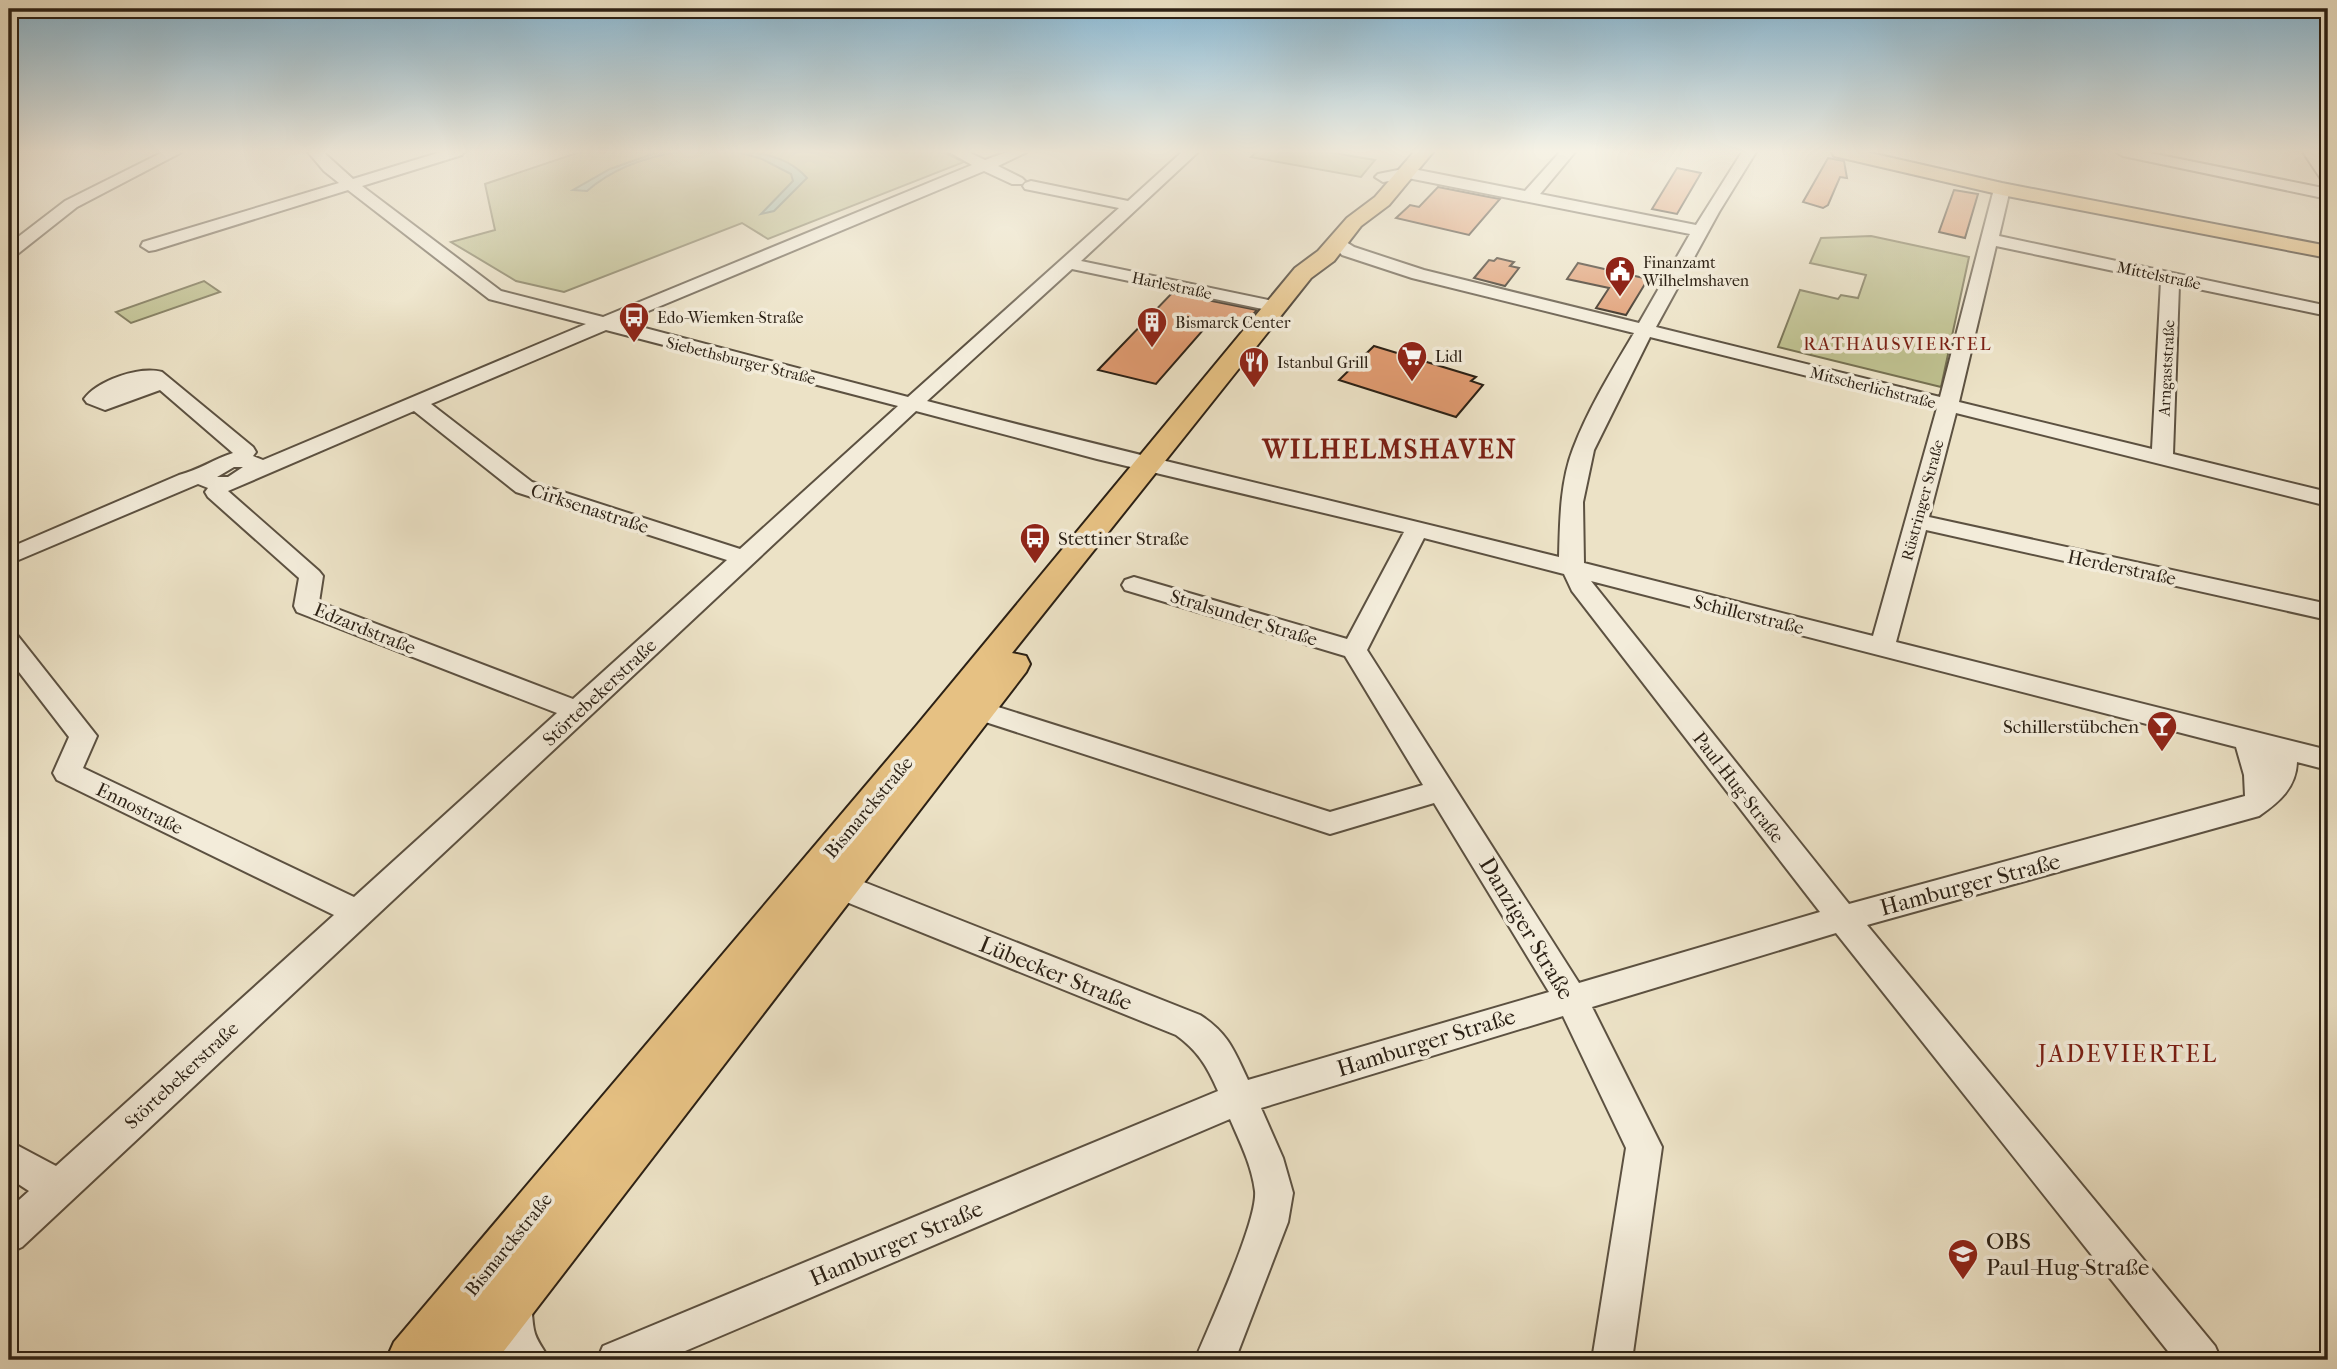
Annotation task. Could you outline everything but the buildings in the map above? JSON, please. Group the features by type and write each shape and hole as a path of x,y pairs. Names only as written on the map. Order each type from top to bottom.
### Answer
{"main road":[{"name":"Bismarckstraße","path":"1354,222 1357,216"},
{"name":"Bismarckstraße","path":"412,1360 491,1296 840,886 979,710 1303,273 1332,249 1362,216"},
{"path":"2141,216 2328,252"},
{"name":"Bismarckstraße","path":"465,1360 491,1296 1159,466 1320,277 1332,249"}],"street":[{"path":"9,252 56,216"},
{"path":"149,246 249,216"},
{"name":"Siebethsburger Straße","path":"392,216 495,295 1159,466"},
{"path":"245,466 418,404 863,216"},
{"name":"Störtebekerstraße","path":"9,1234 1120,216"},
{"path":"1631,216 1702,230"},
{"name":"Paul-Hug-Straße","path":"1711,216 1615,383 1583,450 1572,502 1571,561 1581,586 1841,919 2061,1192 2201,1360"},
{"name":"Rüstringer Straße","path":"1882,648 1948,406 1995,216"},
{"name":"Mittelstraße","path":"1989,239 2328,311"},
{"name":"Mitscherlichstraße","path":"1332,249 1396,272 1418,274 1647,329 2328,499"},
{"name":"Harlestraße","path":"1068,263 1277,307"},
{"name":"Arngaststraße","path":"2162,458 2170,277"},
{"path":"9,557 187,480 239,480 245,466 245,452 163,382"},
{"name":"Cirksenastraße","path":"418,404 524,487 744,558"},
{"name":"Schillerstraße","path":"1159,466 1574,568 2328,760"},
{"name":"Edzardstraße","path":"214,480 216,492 311,576 306,606 578,711"},
{"name":"Herderstraße","path":"1916,521 2328,612"},
{"path":"1354,650 1417,529"},
{"name":"Stralsunder Straße","path":"1134,585 1354,650"},
{"name":"Ennostraße","path":"9,642 83,736 67,773 358,913"},
{"name":"Danziger Straße","path":"1354,650 1571,999 1644,1147 1612,1360"},
{"path":"979,710 1330,823 1442,790"},
{"path":"2248,740 2259,775 2260,801"},
{"name":"Hamburger Straße","path":"617,1360 1240,1098 1841,919 2249,808 2280,783 2284,769 2282,748"},
{"name":"Lübecker Straße","path":"840,886 1188,1026 1206,1037 1219,1054 1240,1098 1265,1158 1274,1193 1269,1222 1215,1360"},
{"path":"9,1158 58,1188"},
{"path":"449,1360 452,1333 491,1296 512,1323 520,1352 528,1360"}],"green space":[{"path":"492,216 827,216 768,239 742,223 564,292 516,281 451,242 495,230"},
{"path":"1871,236 1969,257 1941,387 1778,347 1800,290 1838,299 1841,295 1858,298 1866,275 1810,263 1821,238"},
{"path":"204,281 220,292 131,323 116,312"}],"place":[{"name":"Finanzamt Wilhelmshaven","path":"1620,298"},
{"name":"Edo-Wiemken-Straße","path":"634,344"},
{"name":"Bismarck Center","path":"1152,349"},
{"name":"Lidl","path":"1412,383"},
{"name":"Istanbul Grill","path":"1254,389"},
{"name":"Stettiner Straße","path":"1035,565"},
{"name":"Schillerstübchen","path":"2162,753"},
{"name":"OBS Paul-Hug-Straße","path":"1963,1281"}],"district":[{"name":"RATHAUSVIERTEL","path":"1898,344"},
{"name":"WILHELMSHAVEN","path":"1390,449"},
{"name":"JADEVIERTEL","path":"2128,1054"}]}
